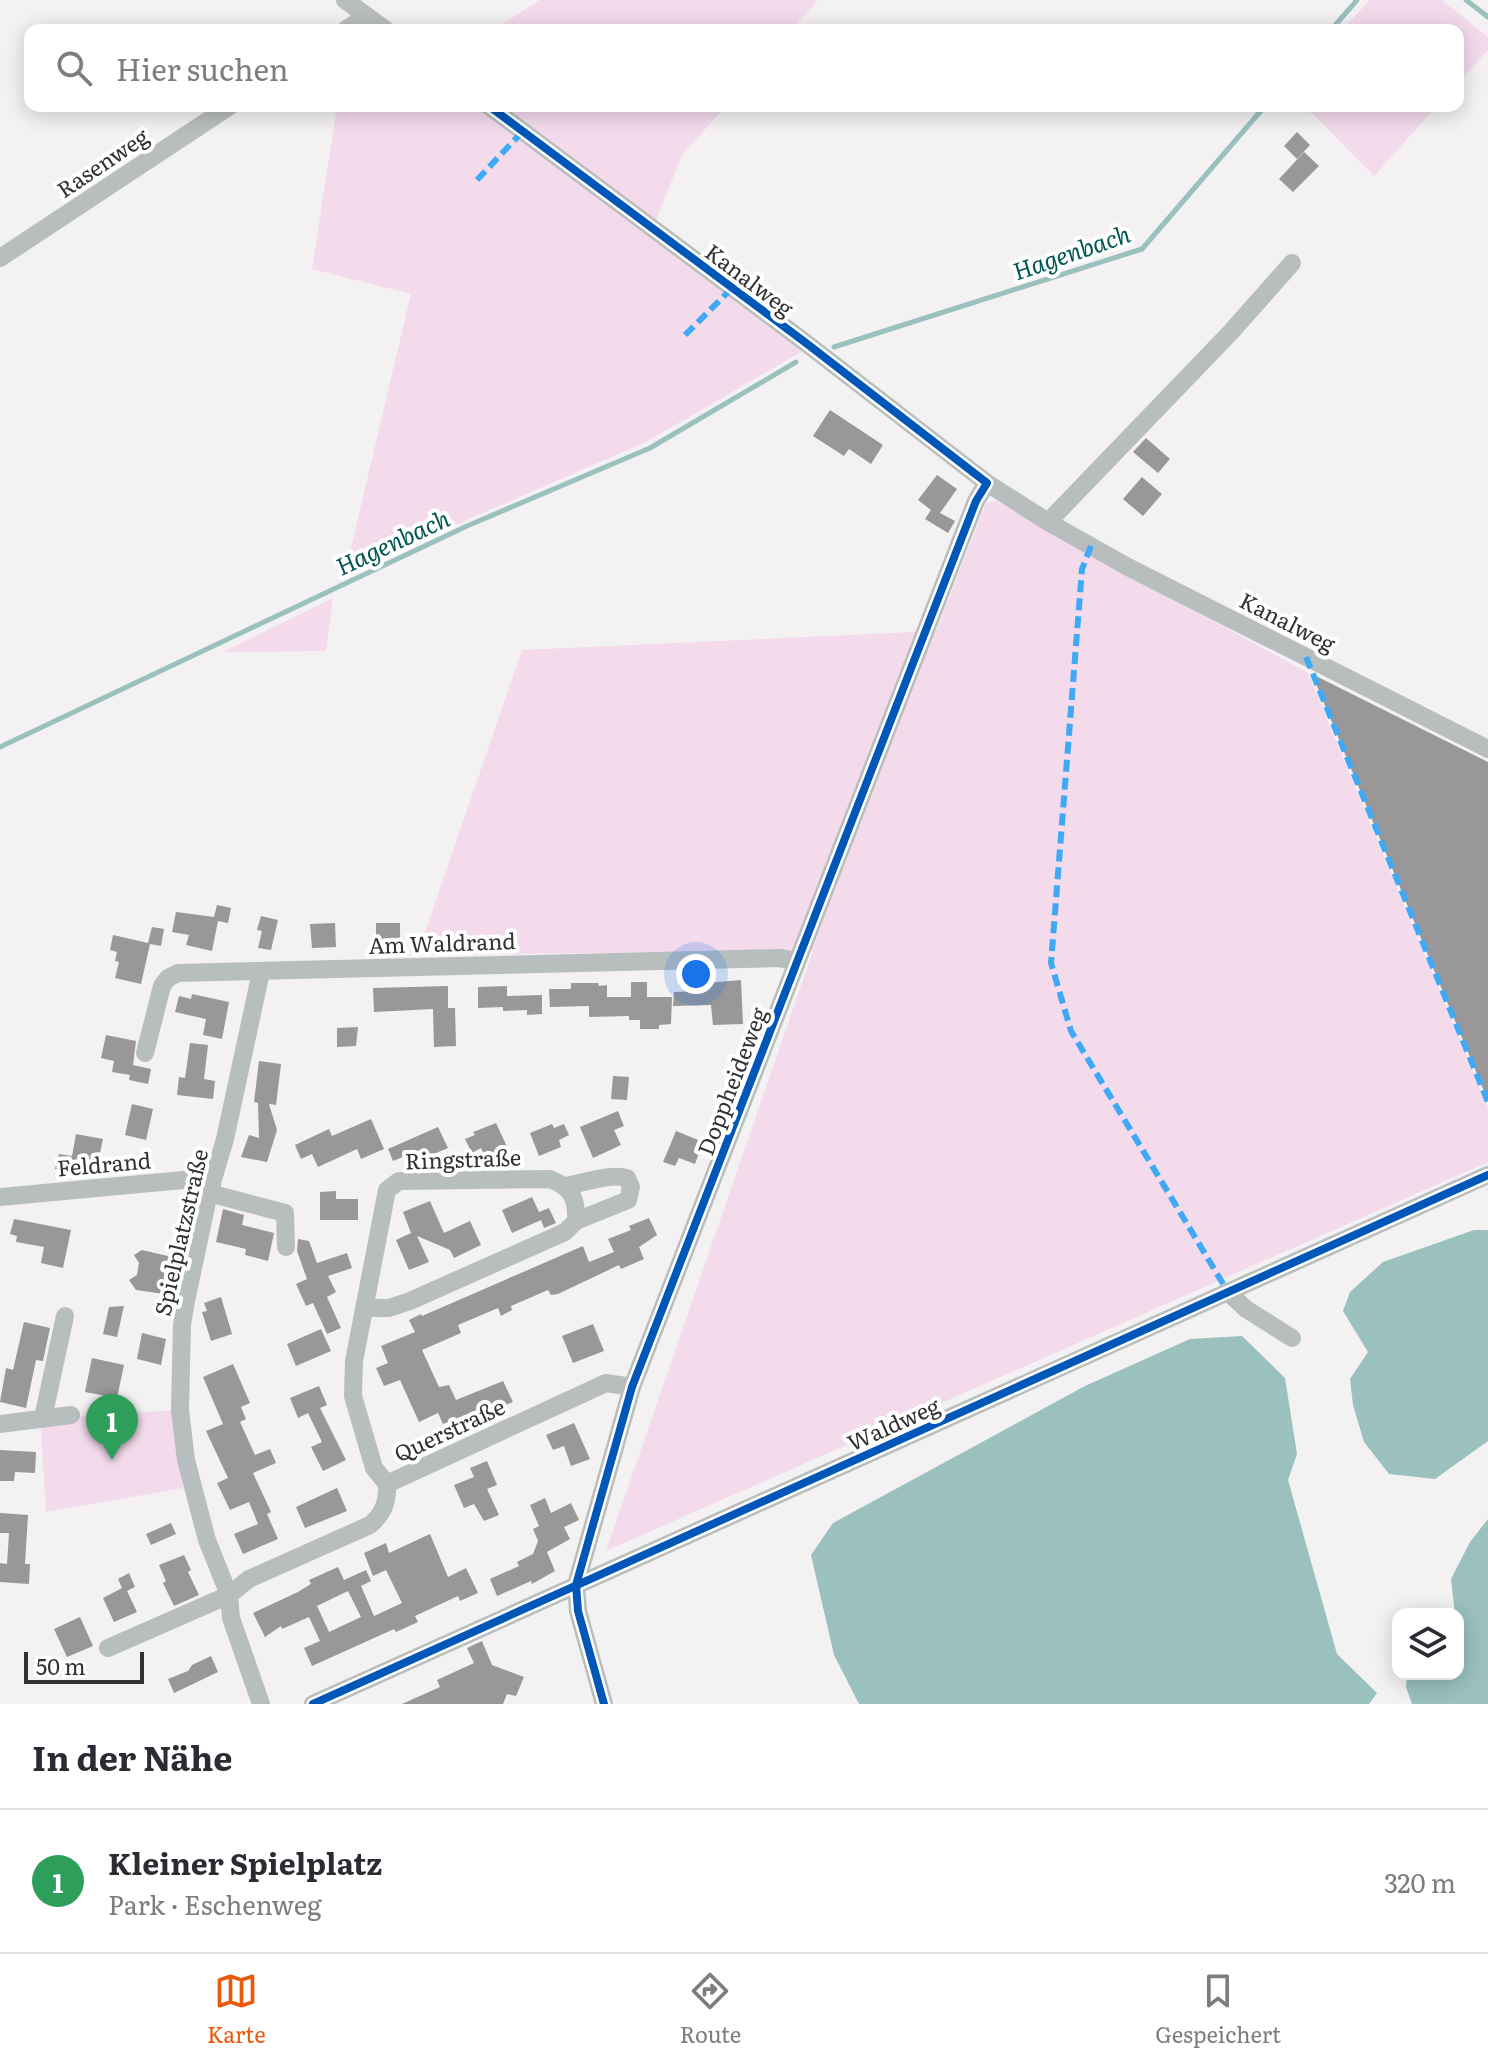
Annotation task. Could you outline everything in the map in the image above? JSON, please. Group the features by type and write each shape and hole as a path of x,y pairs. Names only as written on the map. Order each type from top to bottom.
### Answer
{"street":[{"path":"345,0 378,24"},
{"path":"354,24 367,16"},
{"name":"Rasenweg","path":"0,258 221,112"},
{"name":"Kanalweg","path":"497,112 987,483 1128,567 1488,749"},
{"path":"1048,522 1230,333 1292,263"},
{"name":"Doppheideweg","path":"604,1704 578,1611 576,1585 632,1387 976,501 987,483"},
{"name":"Am Waldrand","path":"145,1053 162,986 168,978 178,973 764,958 797,961"},
{"name":"Spielplatzstraße","path":"261,972 182,1325 180,1410 186,1460 207,1540 229,1595 231,1618 261,1704"},
{"name":"Ringstraße","path":"365,1308 389,1308 410,1301 565,1232 576,1221 628,1200 631,1187 627,1178 616,1175 566,1186 550,1179 399,1181 387,1190 354,1361 353,1396 374,1468 387,1484"},
{"name":"Waldweg","path":"313,1704 1488,1175"},
{"name":"Feldrand","path":"0,1197 194,1179 211,1189 285,1213 286,1247"},
{"path":"566,1186 576,1203 576,1221"},
{"path":"1228,1292 1246,1309 1292,1338"},
{"path":"43,1418 65,1316"},
{"name":"Querstraße","path":"229,1595 249,1579 370,1525 386,1504 387,1484 606,1383 632,1387"},
{"path":"0,1424 71,1415"},
{"path":"108,1648 229,1595"}],"shaded area":[{"path":"540,0 818,0 797,24 502,24"},
{"path":"1370,0 1442,0 1488,37 1488,50 1464,76 1464,24 1348,24"},
{"path":"336,112 721,112 682,155 650,235 806,349 646,442 345,573 411,294 312,269"},
{"path":"1311,112 1432,112 1374,176"},
{"path":"996,501 1308,673 1488,1108 1488,1162 606,1551 813,951 417,955 522,650 936,631 986,503"},
{"path":"333,598 326,651 223,652"},
{"path":"180,1410 183,1488 46,1512 41,1432 43,1418"}],"water":[{"path":"1474,1230 1488,1230 1488,1441 1435,1479 1389,1474 1364,1442 1353,1405 1350,1379 1368,1352 1343,1311 1350,1292 1383,1262"},
{"path":"1242,1336 1285,1378 1297,1454 1288,1480 1337,1654 1377,1693 1369,1704 859,1704 834,1655 811,1555 833,1523 1085,1386 1190,1339"},
{"path":"1488,1519 1488,1704 1412,1704 1407,1680 1464,1680 1464,1608 1454,1608 1451,1579 1470,1542"}],"building":[{"path":"1297,132 1310,145 1297,159 1284,146"},
{"path":"1304,152 1319,166 1293,192 1279,179"},
{"path":"830,410 883,445 871,464 849,449 844,456 813,436"},
{"path":"1146,438 1170,459 1158,473 1133,452"},
{"path":"937,475 957,489 940,513 955,521 948,533 925,519 931,510 918,500"},
{"path":"1142,477 1162,494 1143,516 1123,499"},
{"path":"1312,674 1488,762 1488,1101"},
{"path":"217,905 231,908 228,923 218,921 212,951 186,945 189,935 172,932 176,912 214,917"},
{"path":"261,916 278,920 271,950 258,948 262,931 257,930"},
{"path":"335,923 336,947 312,948 310,924"},
{"path":"376,923 400,923 400,946 376,946"},
{"path":"152,927 164,929 161,946 150,944 141,984 115,978 119,962 115,961 117,952 110,950 113,935 148,943"},
{"path":"741,980 743,1024 713,1025 711,1005 673,1006 674,992 694,991 694,984"},
{"path":"631,982 647,982 647,997 672,997 671,1024 659,1025 659,1029 640,1029 640,1020 629,1020 629,1016 589,1017 589,1006 550,1007 549,989 571,989 571,983 598,983 599,986 607,985 607,997 631,997"},
{"path":"448,986 448,1008 455,1008 456,1046 434,1047 433,1009 374,1012 373,988"},
{"path":"507,986 507,996 542,995 542,1014 527,1015 527,1010 503,1011 503,1007 478,1008 478,987"},
{"path":"192,994 229,1002 222,1039 203,1035 206,1019 175,1012 179,996 191,999"},
{"path":"358,1027 356,1046 337,1047 337,1028"},
{"path":"106,1035 136,1041 133,1065 151,1069 148,1084 129,1080 130,1075 112,1072 114,1061 101,1058"},
{"path":"190,1043 208,1045 204,1079 215,1081 213,1099 177,1095 179,1077 185,1078"},
{"path":"259,1061 281,1064 276,1105 269,1104 277,1130 267,1162 241,1157 249,1135 259,1138 258,1103 254,1102"},
{"path":"613,1076 629,1077 627,1100 611,1099"},
{"path":"132,1104 153,1109 146,1140 125,1135"},
{"path":"618,1111 624,1126 614,1130 621,1145 593,1158 580,1127"},
{"path":"371,1119 384,1149 361,1159 357,1149 318,1167 312,1154 301,1159 295,1145 329,1129 332,1136"},
{"path":"496,1123 509,1151 487,1161 481,1148 472,1153 465,1139 475,1135 473,1132"},
{"path":"552,1124 554,1128 564,1124 569,1135 559,1140 561,1147 539,1156 530,1133"},
{"path":"438,1127 448,1148 424,1158 420,1150 393,1161 388,1149"},
{"path":"676,1131 703,1142 695,1164 679,1158 675,1166 663,1162"},
{"path":"76,1134 103,1139 96,1172 74,1167 73,1173 55,1169 59,1154 72,1156"},
{"path":"336,1191 336,1199 358,1199 358,1220 320,1220 320,1192"},
{"path":"532,1197 539,1212 549,1208 556,1223 544,1228 541,1220 512,1233 502,1210"},
{"path":"430,1201 444,1233 470,1221 481,1245 454,1258 450,1250 417,1236 429,1262 409,1270 396,1240 411,1233 403,1212"},
{"path":"223,1209 244,1215 242,1225 274,1233 268,1261 245,1255 246,1249 216,1242"},
{"path":"649,1218 657,1235 639,1247 644,1259 621,1269 619,1265 558,1294 551,1295 548,1290 511,1306 512,1310 501,1316 498,1308 458,1325 461,1333 422,1350 439,1387 449,1385 456,1400 503,1381 513,1402 484,1414 482,1408 443,1424 438,1413 419,1422 400,1380 384,1386 376,1368 388,1363 381,1346 415,1332 409,1320 583,1246 589,1262 614,1252 608,1239 631,1230 629,1226"},
{"path":"14,1219 71,1230 63,1268 41,1263 44,1247 16,1242 17,1236 10,1234"},
{"path":"298,1239 309,1241 317,1263 347,1253 352,1268 328,1276 336,1292 327,1297 341,1328 327,1334 313,1303 306,1306 296,1284 307,1279 297,1251"},
{"path":"142,1250 172,1257 164,1294 136,1290 129,1280 137,1275 139,1263 134,1255"},
{"path":"221,1297 232,1334 211,1341 202,1312 207,1311 204,1303"},
{"path":"124,1306 117,1337 103,1334 109,1307"},
{"path":"24,1322 50,1328 43,1361 36,1360 26,1408 0,1402 6,1368 13,1370"},
{"path":"593,1324 604,1351 573,1363 562,1336"},
{"path":"321,1329 331,1351 296,1366 287,1344"},
{"path":"142,1333 166,1339 161,1365 137,1359"},
{"path":"92,1358 124,1365 117,1398 85,1392"},
{"path":"233,1364 250,1403 241,1407 246,1419 240,1422 255,1455 270,1449 276,1463 253,1473 271,1512 267,1514 278,1539 243,1554 234,1534 258,1524 249,1502 230,1510 217,1483 228,1478 206,1431 223,1424 203,1377"},
{"path":"319,1386 327,1405 320,1408 346,1460 323,1471 311,1447 322,1442 308,1413 298,1418 290,1398"},
{"path":"574,1423 590,1459 571,1466 564,1446 553,1450 546,1435"},
{"path":"0,1450 36,1452 35,1473 15,1472 14,1481 0,1481"},
{"path":"487,1461 497,1485 487,1489 499,1515 484,1521 474,1504 464,1508 454,1485 474,1477 470,1468"},
{"path":"337,1488 347,1511 305,1528 296,1507"},
{"path":"545,1498 551,1513 571,1503 579,1520 564,1527 570,1539 547,1552 555,1571 532,1584 531,1581 497,1596 490,1579 519,1566 517,1562 533,1554 538,1541 533,1529 539,1526 530,1505"},
{"path":"0,1513 28,1515 25,1564 30,1564 29,1584 0,1582 0,1563 7,1564 9,1533 0,1533"},
{"path":"171,1523 176,1534 151,1545 146,1534"},
{"path":"430,1534 448,1577 466,1568 478,1593 460,1601 458,1596 415,1616 418,1622 396,1632 394,1629 312,1666 304,1648 320,1641 309,1617 282,1629 281,1626 265,1637 253,1613 298,1592 311,1584 309,1580 338,1567 344,1580 366,1570 371,1581 361,1586 374,1616 402,1603 386,1570 373,1576 364,1553 386,1543 389,1553","holes":["348,1591 361,1617 329,1632 317,1606"]},
{"path":"184,1555 199,1595 174,1606 163,1583 166,1581 159,1565"},
{"path":"129,1573 135,1587 127,1591 137,1612 114,1622 103,1598 122,1588 118,1579"},
{"path":"80,1617 93,1646 67,1657 54,1629"},
{"path":"482,1641 492,1665 524,1677 516,1696 507,1694 503,1704 402,1704 440,1687 437,1680 474,1663 467,1648"},
{"path":"211,1656 218,1672 174,1693 168,1679"}],"waterway":[{"name":"Hagenbach","path":"1336,24 1357,0"},
{"name":"Hagenbach","path":"1466,0 1488,17"},
{"name":"Hagenbach","path":"834,347 1142,249 1260,112"},
{"name":"Hagenbach","path":"0,747 467,526 650,448 796,362"}],"marked path":[{"path":"477,180 523,131"},
{"path":"685,335 732,288"},
{"path":"1091,546 1082,569 1051,963 1071,1031 1228,1292"},
{"path":"1306,657 1488,1102"}],"cycle path":[{"path":"497,112 987,483 976,501 632,1387 576,1585 578,1611 604,1704"},
{"path":"313,1704 1488,1175"}],"place":[{"name":"Kleiner Spielplatz","path":"112,1460"}]}
